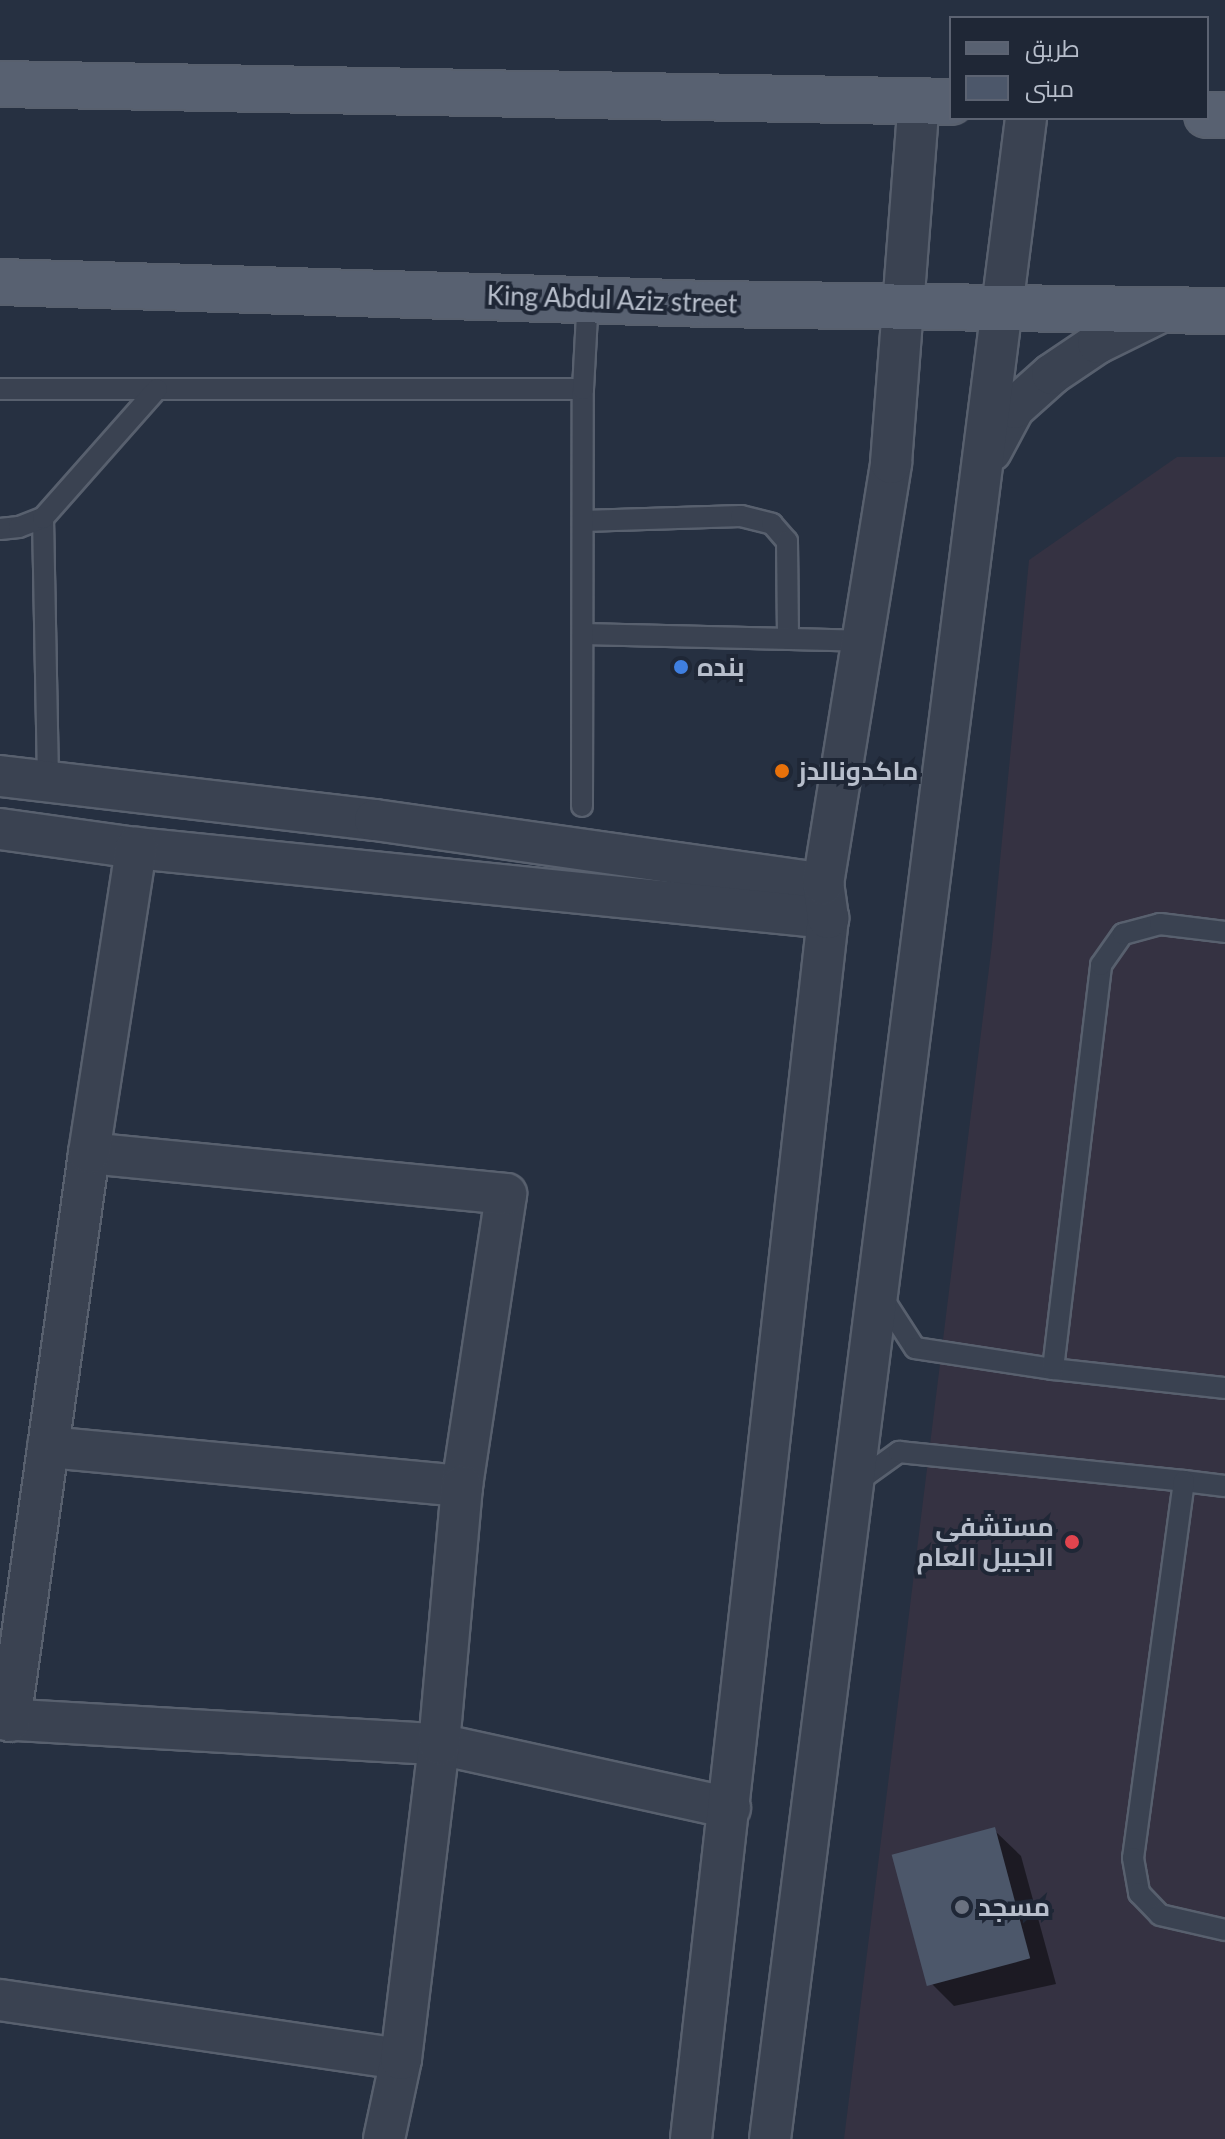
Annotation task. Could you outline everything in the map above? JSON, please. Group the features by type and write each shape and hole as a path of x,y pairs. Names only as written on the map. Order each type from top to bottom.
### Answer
{"main road":[{"path":"0,84 935,100"},
{"name":"King Abdul Aziz street","path":"0,282 904,307 1225,311"}],"street":[{"path":"691,2139 730,1808 826,901 862,641 891,463 904,307 935,100"},
{"path":"770,2139 1026,120"},
{"path":"982,468 1014,408 1052,374 1098,343 1161,312"},
{"path":"0,776 375,820 826,901"},
{"path":"0,829 136,848 826,901"},
{"path":"136,848 5,1720 439,1744 730,1808"},
{"path":"89,1153 506,1194 462,1486 439,1744 401,2059 384,2139"},
{"path":"48,1447 462,1486"},
{"path":"0,2000 401,2059"}],"lane":[{"path":"582,806 583,389 588,298"},
{"path":"0,389 583,389"},
{"path":"0,529 19,527 43,518 157,389"},
{"path":"583,521 741,516 772,524 787,541 788,639"},
{"path":"43,518 48,781"},
{"path":"583,634 862,641"},
{"path":"1053,1369 1101,965 1123,934 1160,924 1225,932"},
{"path":"878,1290 915,1348 1053,1369 1225,1388"},
{"path":"853,1485 899,1452 1225,1486"},
{"path":"1184,1481 1133,1858 1139,1893 1160,1915 1225,1930"}],"shaded area":[{"name":"مستشفى الجبيل العام","path":"1177,457 1225,457 1225,2139 844,2139 992,944 1029,560"}],"building":[{"name":"مسجد","path":"995,1827 1030,1958 927,1986 892,1855"}],"place":[{"name":"بنده","path":"681,667"},
{"name":"ماكدونالدز","path":"782,771"},
{"name":"مستشفى الجبيل العام","path":"1072,1542"},
{"name":"مسجد","path":"962,1907"}]}
